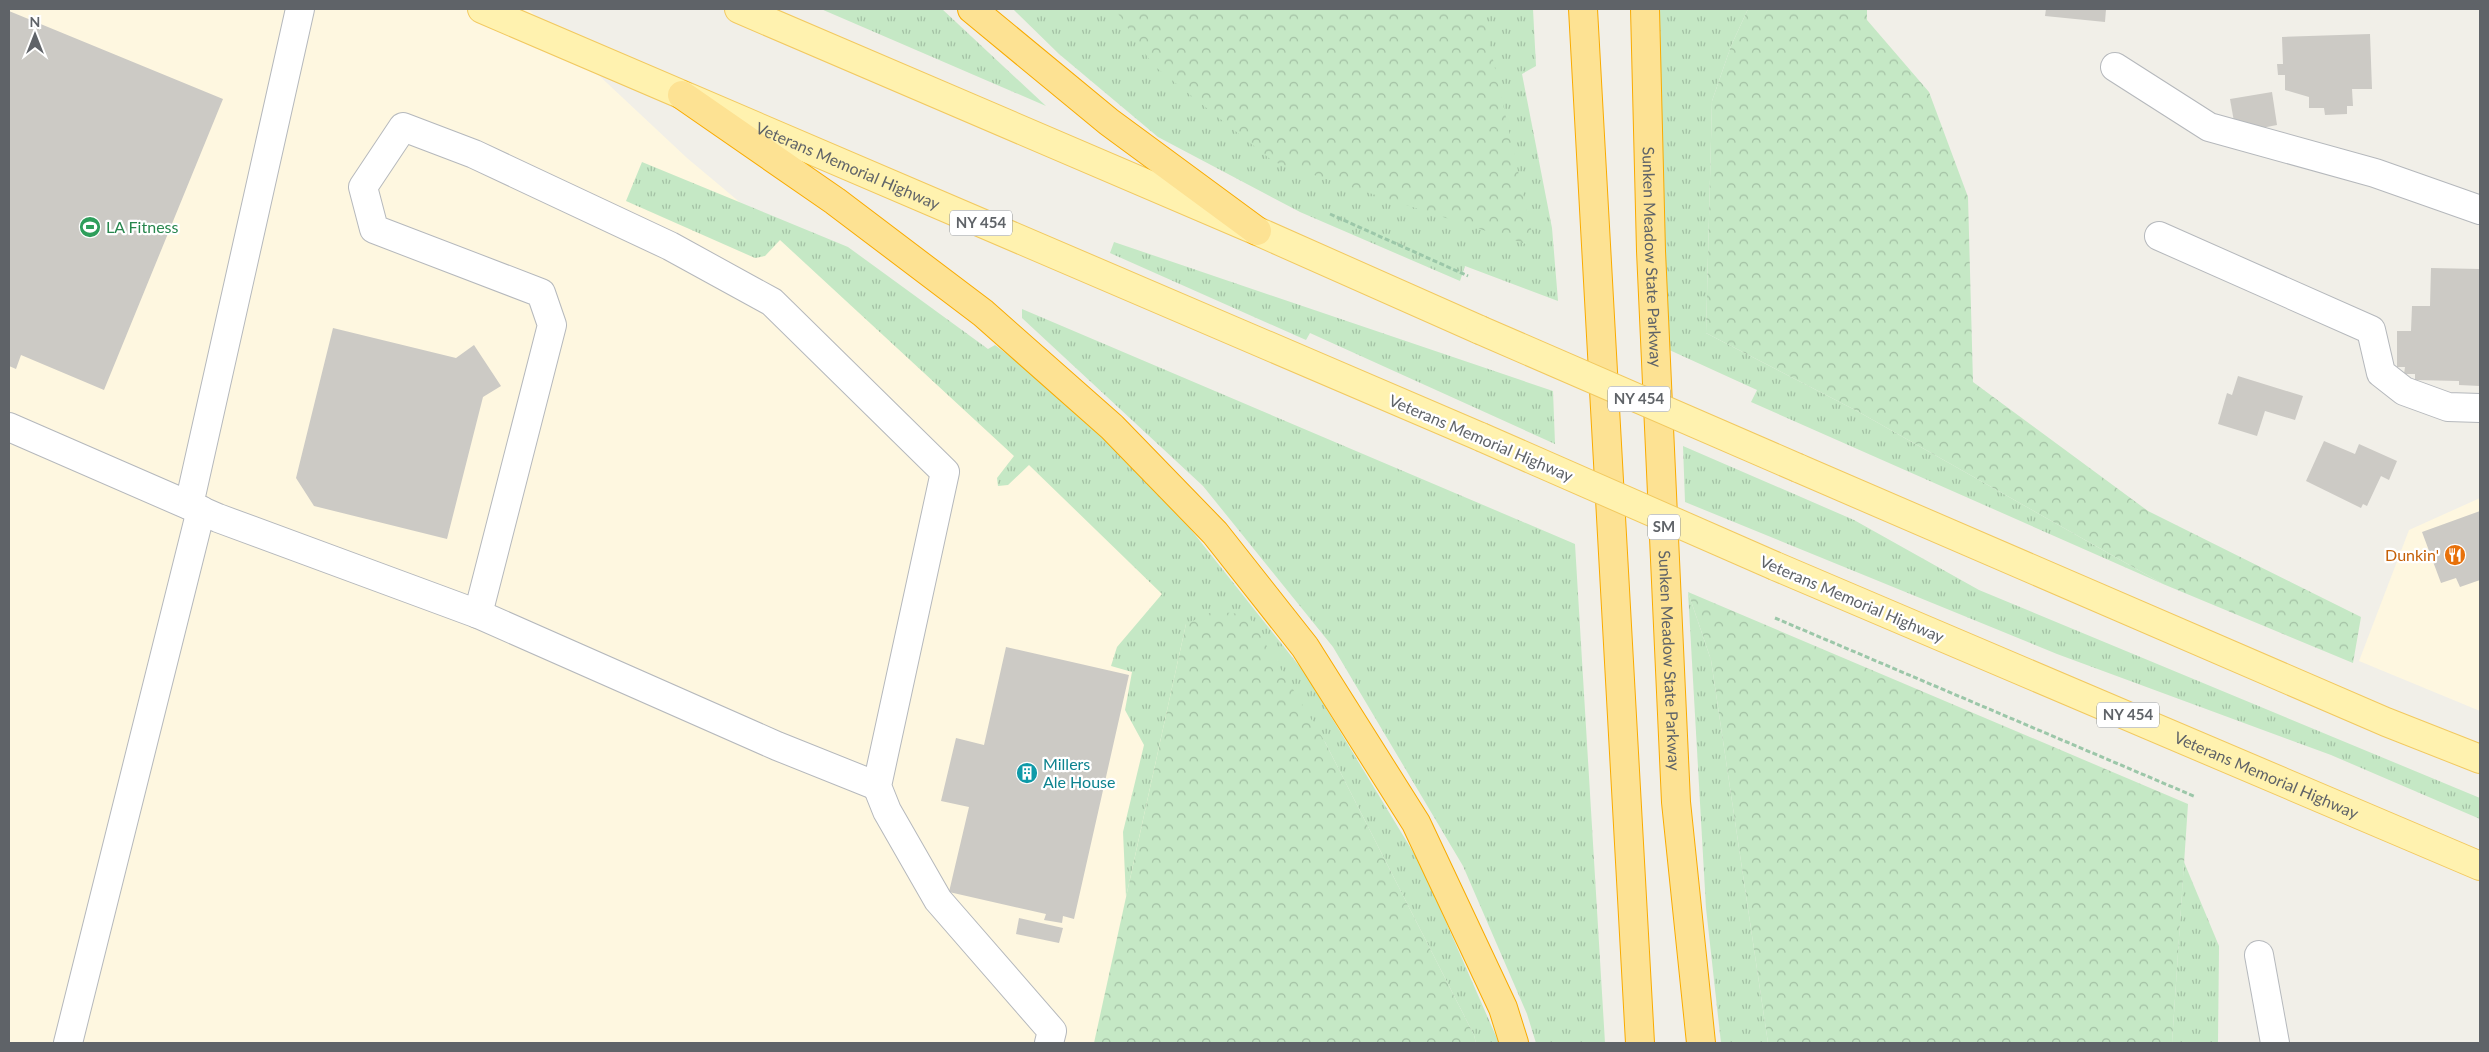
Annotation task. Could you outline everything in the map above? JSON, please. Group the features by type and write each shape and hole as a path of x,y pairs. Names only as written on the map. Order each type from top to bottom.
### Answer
{"highway":[{"path":"972,9 1109,122 1257,231"},
{"path":"1583,9 1640,1043"},
{"name":"Sunken Meadow State Parkway","path":"1645,9 1651,251 1676,802 1701,1043"},
{"path":"682,95 835,201 983,313 1112,427 1215,533 1305,647 1416,823 1503,1008 1514,1043"}],"main road":[{"name":"Veterans Memorial Highway","path":"482,9 1481,437 1775,566 2480,866"},
{"name":"NY 454","path":"738,9 1257,231 1480,330 2386,722 2480,759"}],"lane":[{"path":"68,1043 195,508 300,9"},
{"path":"2115,68 2209,127 2375,173 2480,210"},
{"path":"478,614 552,325 541,293 374,230 364,187 403,127 474,154 670,246 772,302 945,472 878,786 887,811 938,900 1052,1031 1049,1043"},
{"path":"2159,236 2370,330 2381,373 2404,392 2448,407 2480,408"},
{"path":"9,426 195,508 478,614 777,746 878,786"},
{"path":"2259,955 2275,1043"}],"path":[{"path":"1330,214 1468,276"},
{"path":"1775,618 2196,797"}],"shaded area":[{"path":"9,9 528,9 687,158 1206,593 1103,1043 9,1043"},
{"path":"2480,498 2480,711 2359,661 2409,530"}],"green space":[{"path":"821,9 942,9 1046,106"},
{"path":"1013,9 1533,9 1536,66 1522,74 1552,228 1558,301 1465,266 1460,281 1300,212 1158,137 1059,54"},
{"path":"1115,9 1471,9 1485,24 1535,247 1274,162 1153,65"},
{"path":"1655,9 1748,9 1731,46 1712,101 1706,333 1857,411 2163,584 1751,402 1757,390 1665,348"},
{"path":"1748,9 1867,9 1867,20 1929,92 1968,197 1973,382 2148,511 2361,617 2353,663 2163,584 1857,411 1706,333 1712,101 1731,46"},
{"path":"642,162 848,247 988,349 995,345 1070,403 1181,517 1304,672 1421,865 1499,1043 1476,1043 1474,1035 1325,742 1186,624 1126,897 1123,832 1144,745 1125,710 1132,672 1111,666 1117,647 1162,594 1029,465 1008,485 998,486 997,478 1014,456 780,240 765,256 755,258 626,201"},
{"path":"1114,242 1553,391 1555,444 1310,333 1306,340 1110,253"},
{"path":"1022,309 1575,544 1605,1043 1536,1043 1527,1014 1463,866 1333,647 1203,486 1022,318"},
{"path":"1683,446 1854,520 1979,590 2480,798 2480,819 2331,755 2057,654 1685,502"},
{"path":"1688,592 1711,660 1768,1043 1721,1043 1706,908"},
{"path":"1688,592 2188,804 2172,1043 1768,1043 1711,660"},
{"path":"1214,611 1248,615 1325,742 1474,1035 1476,1043 1094,1043 1186,624"},
{"path":"2184,862 2219,946 2218,1043 2172,1043"}],"building":[{"path":"2046,9 2106,9 2105,22 2045,16"},
{"name":"LA Fitness","path":"9,11 223,99 104,390 21,355 16,369 9,366"},
{"path":"2370,34 2372,89 2352,89 2353,106 2347,106 2347,114 2325,115 2324,108 2309,108 2309,97 2285,90 2285,75 2278,75 2277,64 2283,64 2282,37"},
{"path":"2272,92 2277,125 2236,133 2230,99"},
{"path":"2431,268 2480,269 2480,386 2459,385 2459,381 2415,380 2415,374 2404,374 2405,367 2397,367 2397,331 2411,331 2412,306 2430,306"},
{"path":"333,328 456,358 474,345 501,386 483,397 447,539 314,506 296,478"},
{"path":"2238,376 2303,396 2295,420 2265,411 2257,436 2218,424 2227,393 2232,395"},
{"path":"2324,441 2355,454 2359,444 2397,461 2389,480 2381,476 2367,506 2363,504 2361,508 2306,481"},
{"name":"Dunkin'","path":"2480,511 2480,580 2460,587 2456,578 2441,583 2422,532"},
{"name":"Millers Ale House","path":"1006,647 1129,675 1074,919 1063,916 1062,923 1044,920 1046,914 949,892 969,807 941,801 956,738 984,745"},
{"path":"1019,918 1063,928 1059,943 1016,934"}],"place":[{"name":"LA Fitness","path":"90,227"},
{"name":"Dunkin'","path":"2455,555"},
{"name":"Millers Ale House","path":"1027,773"}]}
